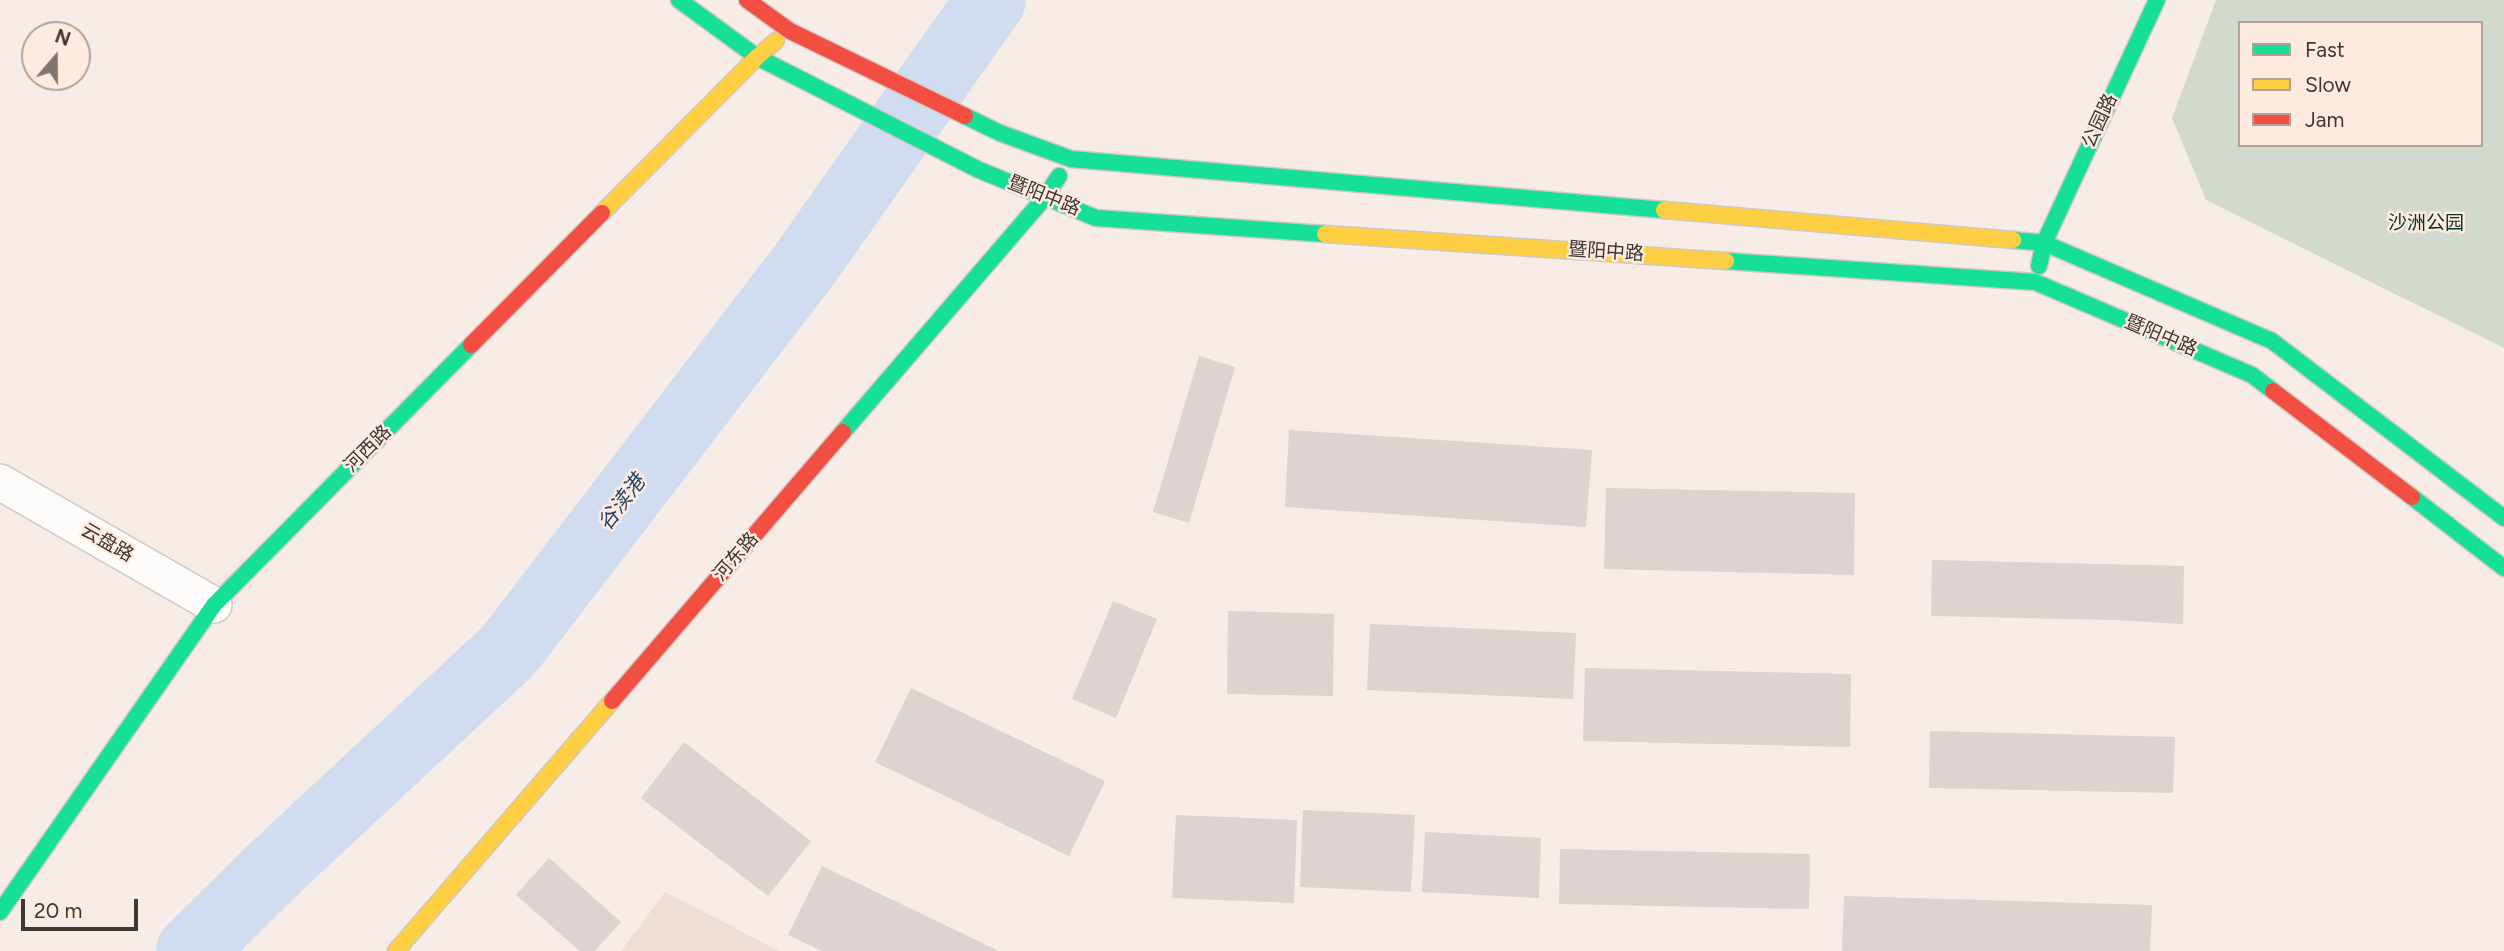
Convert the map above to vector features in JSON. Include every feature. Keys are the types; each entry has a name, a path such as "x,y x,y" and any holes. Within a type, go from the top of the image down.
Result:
{"main road":[{"name":"暨阳中路","path":"679,0 757,57 979,170 1096,218 2035,282 2252,375 2504,568"},
{"name":"暨阳中路","path":"747,0 790,31 864,68 1000,133 1071,159 2044,243 2272,341 2504,518"},
{"name":"公园路","path":"2035,282 2044,243 2157,0"},
{"name":"河西路","path":"0,912 214,605 757,57 790,31"},
{"name":"河东路","path":"396,951 1046,196 1071,159"}],"street":[{"name":"云盘路","path":"0,482 214,605"}],"shaded area":[{"path":"665,892 779,951 621,951"}],"green space":[{"name":"沙洲公园","path":"2216,0 2504,0 2504,348 2206,200 2172,118"}],"building":[{"path":"1199,356 1235,367 1189,523 1153,512"},
{"path":"1289,430 1592,450 1586,527 1285,507"},
{"path":"1606,488 1855,493 1854,575 1604,569"},
{"path":"1932,560 2184,566 2183,624 1931,616"},
{"path":"1113,601 1157,619 1116,718 1072,699"},
{"path":"1228,611 1334,614 1333,696 1227,694"},
{"path":"1370,624 1576,633 1573,699 1367,690"},
{"path":"1585,668 1851,674 1850,747 1583,741"},
{"path":"911,688 1105,781 1069,856 875,762"},
{"path":"1930,731 2175,737 2173,793 1929,788"},
{"path":"684,742 811,841 768,896 641,798"},
{"path":"1303,810 1415,815 1411,892 1300,887"},
{"path":"1176,815 1297,820 1294,903 1172,898"},
{"path":"1425,832 1541,838 1539,898 1422,892"},
{"path":"1560,849 1810,854 1809,909 1559,904"},
{"path":"549,858 621,922 595,951 580,951 516,895"},
{"path":"822,866 999,951 822,951 788,935"},
{"path":"1844,896 2152,905 2150,951 1842,951"}],"waterway":[{"name":"谷渎港","path":"191,951 277,866 509,650 805,264 991,0"}],"traffic: fast":[{"path":"679,0 757,57 979,170 1096,218 1325,234"},
{"path":"2039,266 2044,243 2157,0"},
{"path":"965,116 1000,133 1071,159 1664,210"},
{"path":"843,432 1046,196 1059,176"},
{"path":"2013,240 2044,243 2272,341 2504,518"},
{"path":"1726,261 2035,282 2252,375 2273,391"},
{"path":"0,912 214,605 471,345"},
{"path":"2412,497 2504,568"}],"traffic: slow":[{"path":"602,213 776,41"},
{"path":"1664,210 2013,240"},
{"path":"1325,234 1726,261"},
{"path":"396,951 612,701"}],"traffic: jam":[{"path":"747,0 790,31 965,116"},
{"path":"471,345 602,213"},
{"path":"2273,391 2412,497"},
{"path":"612,701 843,432"}]}
